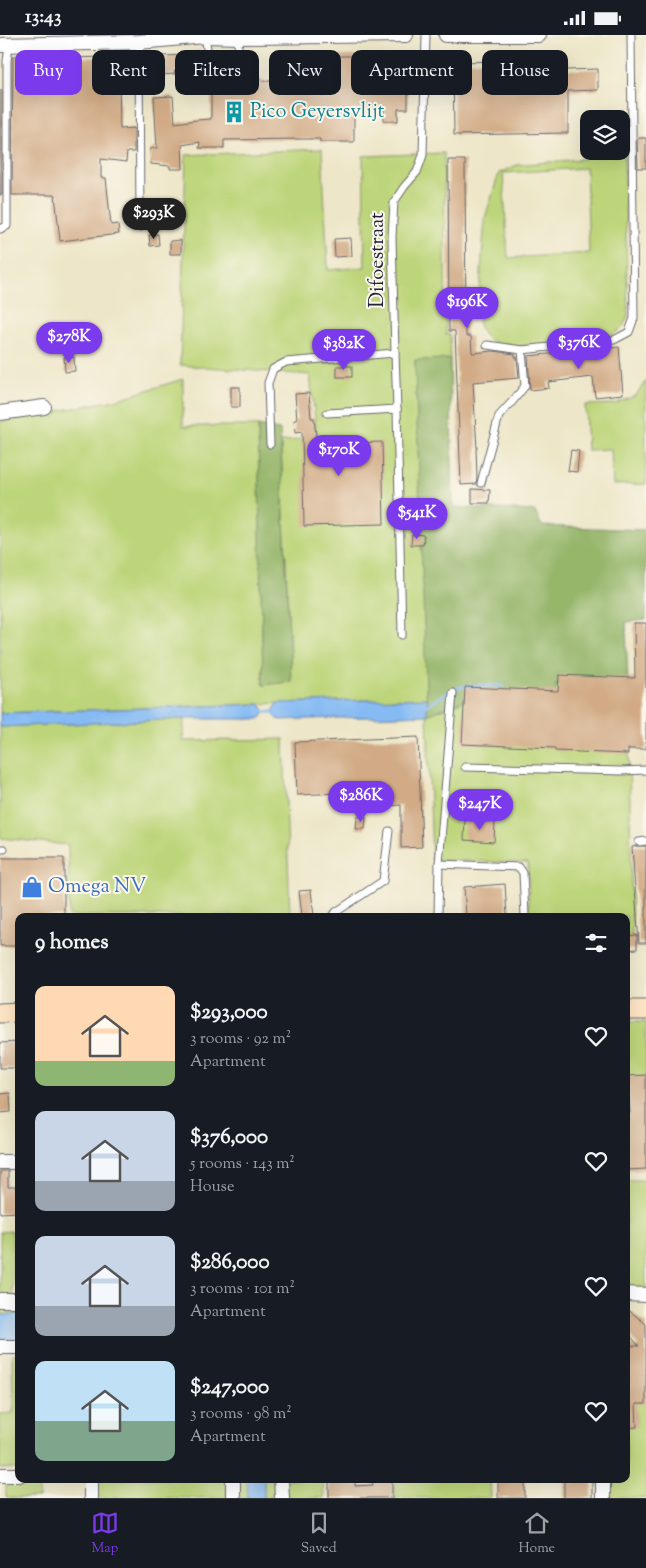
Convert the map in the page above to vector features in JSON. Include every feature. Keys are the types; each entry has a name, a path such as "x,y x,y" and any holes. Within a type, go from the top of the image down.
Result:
{"street":[{"path":"4,45 101,39 139,42 205,35 239,37 406,35"},
{"path":"446,35 539,35"},
{"path":"0,413 44,407"},
{"path":"630,1010 646,1010"},
{"path":"0,1013 15,1013"},
{"path":"0,1162 15,1162"},
{"path":"630,1294 646,1295"},
{"path":"0,1300 15,1300"},
{"path":"0,1347 15,1347"},
{"path":"0,1475 15,1475"},
{"path":"91,1483 91,1498"},
{"path":"233,1483 233,1498"},
{"path":"282,1483 282,1498"},
{"path":"603,1483 603,1498"}],"lane":[{"path":"205,35 211,74 215,77 236,73 239,37"},
{"name":"Difoestraat","path":"402,635 392,237 394,202 416,172 423,155 426,35"},
{"path":"487,345 522,350 614,340 629,332 634,318 631,35"},
{"path":"139,42 140,227"},
{"path":"0,229 6,226 8,222 4,45"},
{"path":"481,483 498,416 512,403 524,386 522,350"},
{"path":"270,444 268,383 273,369 286,362 395,353"},
{"path":"327,413 397,409"},
{"path":"438,913 439,864 453,693"},
{"path":"465,767 646,770"},
{"path":"335,913 383,881 385,877 389,831"},
{"path":"439,864 519,867 523,873 525,913"}],"green space":[{"path":"322,149 328,270 365,267 363,156 444,153 446,334 450,334 450,359 415,361 427,698 0,713 0,422 115,400 183,379 183,426 258,426 263,685 291,681 281,442 317,437 310,375 180,365 186,155"},
{"path":"580,159 624,160 628,315 622,327 617,331 606,338 528,346 498,343 485,336 479,323 478,311 485,218 499,173 517,165","holes":["586,168 589,253 508,258 503,173"]},
{"path":"450,359 453,507 535,511 542,526 646,530 646,620 626,622 628,685 556,684 555,693 463,701 427,715 415,360"},
{"path":"646,381 646,484 613,485 611,449 587,450 585,405 614,404 635,396"},
{"path":"258,426 280,430 291,682 263,685"},
{"path":"556,684 628,685 632,936 630,936 630,913 529,913 528,863 432,860 427,715 463,701 555,693"},
{"path":"184,719 183,741 284,739 290,913 69,913 68,845 0,838 0,727"},
{"path":"630,1022 646,1022 646,1078 630,1080"},
{"path":"630,1180 646,1180 646,1289 630,1288"},
{"path":"12,1231 13,1296 0,1296 0,1232"},
{"path":"0,1305 15,1305 15,1314 0,1315"},
{"path":"12,1354 15,1354 15,1469 0,1469 0,1414 13,1413"},
{"path":"630,1376 646,1376 646,1498 608,1498 608,1483 630,1483"},
{"path":"6,1478 15,1478 15,1483 39,1483 39,1498 6,1498"},
{"path":"94,1483 228,1483 228,1498 94,1498"},
{"path":"236,1483 247,1483 248,1498 236,1498"},
{"path":"264,1483 275,1483 275,1498 264,1498"},
{"path":"285,1483 323,1483 324,1498 286,1498"},
{"path":"394,1483 490,1483 491,1498 394,1498"}],"water":[{"path":"427,698 427,715 279,720 274,715 274,709 278,703"},
{"path":"260,704 264,710 263,716 259,719 184,719 0,727 0,713"},
{"path":"15,1314 15,1340 0,1340 0,1315"},
{"path":"247,1483 264,1483 264,1498 248,1498"}],"building":[{"path":"13,56 15,56 15,95 82,95 82,58 92,57 92,95 119,95 120,129 134,128 134,152 127,152 126,162 101,159 101,178 106,178 111,225 118,224 119,234 60,241 55,195 12,195"},
{"path":"165,56 175,56 175,74 165,75"},
{"path":"341,56 351,56 351,95 408,95 408,109 398,109 398,121 384,121 384,109 354,109 354,142 320,142 320,139 224,140 224,148 199,148 200,142 182,145 183,169 170,169 170,166 151,164 150,149 157,148 154,97 173,96 175,123 211,119 211,95 259,95 259,79 262,79 262,81 269,81 269,95 341,95"},
{"path":"482,61 482,95 568,95 568,133 454,135 453,95 472,95 472,62"},
{"path":"598,69 598,90 568,91 568,70"},
{"path":"0,90 2,90 2,195 0,195"},
{"path":"637,138 646,138 646,168 638,168"},
{"path":"448,160 465,160 466,336 471,336 472,353 494,351 515,354 519,378 473,382 477,477 476,484 461,485 455,331 449,331"},
{"path":"158,234 159,245 150,246 149,235"},
{"path":"351,238 352,256 335,257 334,239"},
{"path":"181,240 181,254 170,254 170,241"},
{"path":"619,347 623,394 595,397 593,377 548,382 549,388 530,390 528,356"},
{"path":"64,357 74,357 75,371 65,372"},
{"path":"337,366 352,366 352,377 337,377"},
{"path":"231,387 240,387 240,407 231,407"},
{"path":"309,393 311,418 314,418 317,444 382,442 384,524 304,526 302,432 295,433 294,420 297,420 295,394"},
{"path":"571,450 579,451 577,472 568,471"},
{"path":"472,489 490,490 489,503 472,503"},
{"path":"412,534 424,535 423,545 411,545"},
{"path":"634,623 646,623 646,749 628,749 628,754 555,751 555,748 462,744 465,687 558,691 559,675 635,678"},
{"path":"418,737 422,847 401,848 401,805 388,806 388,800 383,800 383,791 297,795 295,742"},
{"path":"357,817 366,817 365,829 356,829"},
{"path":"465,820 495,822 494,842 464,840"},
{"path":"646,846 646,943 639,943 632,847"},
{"name":"Omega NV","path":"0,858 64,858 64,913 15,913 15,946 0,946"},
{"path":"505,884 507,913 466,913 464,887"},
{"path":"311,890 314,913 302,913 299,891"},
{"path":"637,935 637,949 630,950 630,936"},
{"path":"15,1042 15,1068 0,1068 0,1043"},
{"path":"646,1075 646,1169 630,1170 630,1076"},
{"path":"10,1093 11,1112 0,1113 0,1094"},
{"path":"0,1171 8,1171 8,1187 15,1187 15,1212 0,1213"},
{"path":"630,1311 646,1324 646,1404 636,1404 637,1427 630,1428 630,1346 639,1346 630,1336"},
{"path":"329,1483 355,1483 355,1486 373,1485 373,1483 392,1483 392,1498 329,1498"},
{"path":"498,1483 525,1483 525,1498 498,1498"},
{"path":"564,1483 592,1483 592,1498 564,1498"}],"waterway":[{"path":"424,707 448,692 461,687 503,686"},
{"path":"260,712 278,712"}],"place":[{"name":"Pico Geyersvlijt","path":"234,112"},
{"name":"Omega NV","path":"32,887"}]}
